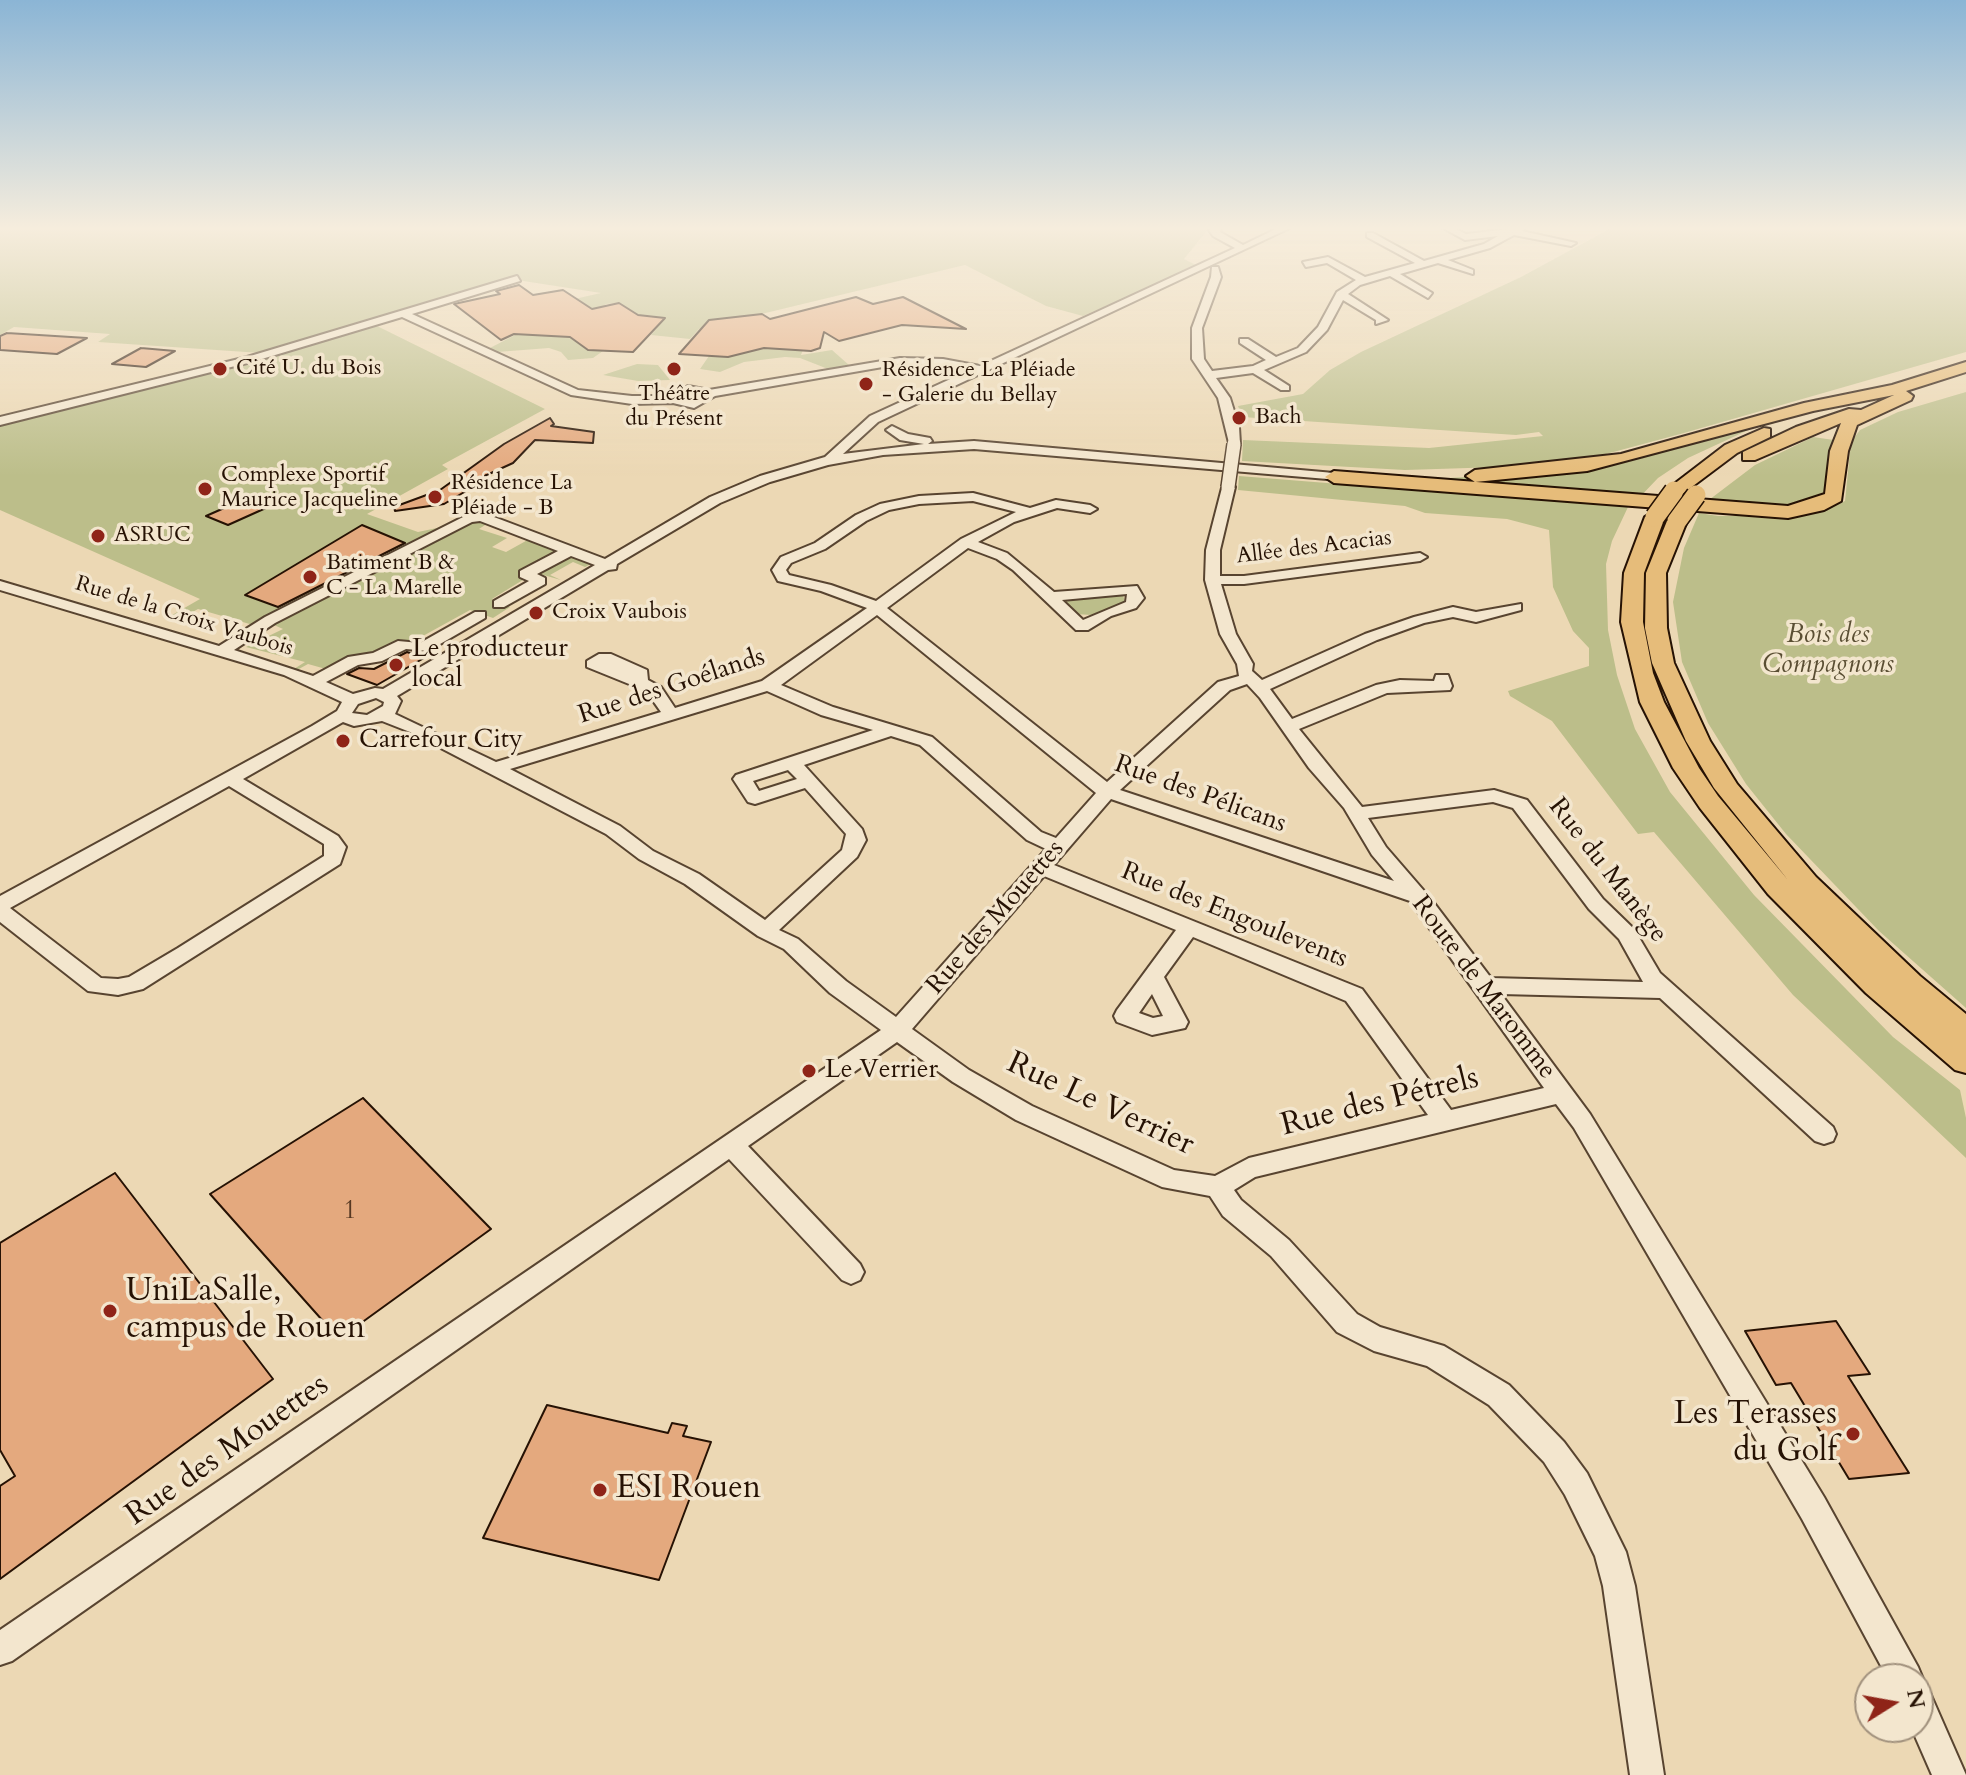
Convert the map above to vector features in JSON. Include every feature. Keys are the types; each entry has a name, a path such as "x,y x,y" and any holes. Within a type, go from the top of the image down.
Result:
{"highway":[{"path":"1966,367 1754,453 1696,495 1666,519 1634,573 1632,622 1642,673 1652,702 1686,768 1709,802 1778,887 1877,985 1966,1061"},
{"path":"1966,376 1766,432 1731,449 1674,491 1656,573 1656,628 1663,663 1698,741 1727,788 1806,884 1888,964 1966,1031"},
{"path":"1334,477 1456,477 1564,468 1623,459 1838,400 1900,393"},
{"path":"1334,477 1723,510 1788,512 1817,506 1834,497 1839,451 1850,422 1900,393"}],"street":[{"path":"0,421 251,359 416,310"},
{"path":"826,461 874,419 1117,310"},
{"name":"Route de Maromme","path":"1199,310 1196,335 1198,359 1230,411 1234,444 1228,487 1213,550 1212,580 1228,634 1245,664 1244,672 1290,726 1602,1151 1813,1508 1897,1663"},
{"path":"1210,375 1255,369 1276,362 1314,340 1332,310"},
{"path":"1367,310 1383,320 1380,322"},
{"path":"404,314 575,393 632,400 673,399 694,404 707,399 708,394 900,361 943,362 980,369"},
{"path":"1244,341 1276,362"},
{"path":"1255,369 1285,388"},
{"path":"904,454 892,430 891,419 905,406"},
{"path":"892,430 914,440 1334,477"},
{"path":"861,431 862,443 876,458"},
{"path":"348,711 362,721 550,599 572,591 606,565 715,500 765,479 826,461 974,445"},
{"path":"904,454 1151,462"},
{"path":"222,651 270,620 469,518 481,517 606,565 730,501 876,458"},
{"name":"Rue des Pélicans","path":"1027,511 973,497 919,500 885,507 820,546 786,560 779,570 783,578 826,588 877,607 1107,792 1417,896"},
{"name":"Rue des Goélands","path":"495,768 768,685 789,673 966,542 1027,511 1056,504 1090,509"},
{"path":"966,542 1002,556 1082,627 1106,613 1131,605 1136,598 1132,589 1051,597"},
{"path":"499,604 540,581 525,574 569,551"},
{"name":"Allée des Acacias","path":"1212,580 1244,580 1420,557"},
{"name":"Rue de la Croix Vaubois","path":"0,585 222,651 314,682 348,711"},
{"name":"Rue des Mouettes","path":"0,1649 899,1029 1107,792 1224,686 1254,684 1419,620 1453,612 1476,617 1516,607"},
{"path":"314,682 354,660 376,658 404,644 422,648 480,615"},
{"path":"1290,726 1382,689 1400,685 1444,686 1442,679"},
{"path":"640,682 655,691 672,715"},
{"path":"768,685 827,711 895,729 926,741 1034,836 1059,847"},
{"path":"230,779 331,840 336,847 333,859 319,871 135,983 118,987 96,985 0,908 230,779 318,730 348,711 367,694 384,705"},
{"name":"Rue Le Verrier","path":"384,705 613,830 646,855 711,891 765,931 791,944 838,987 961,1076 1045,1125 1171,1180 1218,1187"},
{"path":"806,782 755,798 742,779 895,729"},
{"path":"765,931 850,853 856,840 855,833 792,763"},
{"name":"Rue du Manège","path":"1355,814 1494,796 1520,804 1596,904 1627,934 1652,978 1824,1134"},
{"name":"Rue des Engoulevents","path":"1041,867 1358,998 1444,1119"},
{"path":"1153,976 1188,929"},
{"path":"1483,986 1664,990"},
{"name":"Rue des Pétrels","path":"1218,1187 1249,1168 1562,1093"},
{"path":"732,1146 851,1272"},
{"path":"1218,1187 1232,1208 1280,1248 1347,1323 1374,1338 1434,1355 1475,1378 1528,1422 1554,1452 1576,1484 1610,1552 1619,1586 1647,1775"},
{"path":"1934,1740 1950,1775"}],"green space":[{"path":"0,310 405,310 261,353 98,342 110,334 14,327 0,335"},
{"path":"577,310 601,310 588,325"},
{"path":"630,310 779,310 699,329 690,339 651,335 657,328 655,316 638,315"},
{"path":"1060,310 1097,310 1083,316"},
{"path":"1451,310 1966,310 1966,352 1606,454 1532,466 1405,470 1242,461 1243,440 1429,448 1543,436 1539,432 1516,435 1242,417 1238,406 1303,394 1330,370"},
{"name":"Complexe Sportif Maurice Jacqueline","path":"373,324 545,409 442,465 448,469 367,514 418,532 437,528 486,507 490,509 260,627 198,609 177,621 167,618 200,599 0,510 0,425 255,360"},
{"path":"536,324 570,337 588,350 603,351 593,358 568,360 561,352 549,348 497,352 490,348"},
{"path":"764,348 803,350 801,355 832,350 849,365 828,369 800,358 785,357 744,362 720,372 700,369 709,356 728,357"},
{"path":"637,364 658,365 670,380 638,381 603,375"},
{"name":"Bois des Compagnons","path":"1966,392 1966,1008 1879,931 1786,834 1746,784 1708,723 1682,662 1673,602 1684,548 1699,513 1718,516 1795,516 1823,511 1845,501 1851,442 1860,430 1898,412"},
{"path":"1759,425 1688,458 1658,478 1638,499 1433,479 1548,472"},
{"path":"1813,437 1834,440 1824,496 1798,506 1701,506 1755,465"},
{"path":"1239,476 1628,507 1612,541 1606,564 1608,630 1617,675 1635,729 1670,792 1754,895 1893,1037 1960,1090 1966,1118 1966,1158 1793,995 1654,832 1638,834 1552,721 1510,696 1508,691 1589,666 1589,648 1573,631 1553,587 1549,530 1507,519 1425,513 1405,506 1238,490"},
{"path":"483,520 488,523 479,529 507,538 492,547 506,552 533,537 597,561 585,567 573,562 550,575 561,580 540,574 526,578 492,599 510,607 493,618 470,610 412,642 333,671 308,664 297,670 294,669 305,662 246,647 283,629 274,625 274,621 469,523"},
{"path":"1123,595 1125,602 1092,615 1075,614 1066,602 1070,598"}],"building":[{"path":"462,310 630,310 638,315 665,318 633,352 588,350 570,337 514,334 501,340"},
{"path":"806,310 928,310 966,329 902,325 839,341 824,332 820,348 811,351 764,348 728,357 679,354 709,320 762,314 770,319"},
{"path":"7,333 87,338 57,354 0,350 0,336"},
{"path":"141,348 175,351 146,367 112,364"},
{"path":"550,418 554,424 551,426 594,432 593,443 535,440 513,463 478,479 483,481 444,504 395,511 394,507 440,490 504,444"},
{"path":"256,494 277,503 228,525 206,516"},
{"path":"362,525 405,543 278,607 245,595"},
{"name":"Le producteur local","path":"407,652 424,658 377,685 347,674 359,668 374,669"},
{"path":"363,1098 491,1229 339,1339 210,1194"},
{"name":"UniLaSalle, campus de Rouen","path":"115,1173 273,1379 0,1579 0,1486 15,1476 0,1450 0,1243"},
{"name":"Les Terasses du Golf","path":"1836,1321 1870,1374 1848,1376 1909,1473 1849,1479 1791,1383 1776,1385 1745,1331"},
{"name":"ESI Rouen","path":"547,1405 668,1433 672,1423 687,1426 683,1436 711,1442 659,1580 483,1538"}],"place":[{"name":"Cité U. du Bois","path":"220,369"},
{"name":"Théâtre du Présent","path":"674,369"},
{"name":"Résidence La Pléiade - Galerie du Bellay","path":"866,384"},
{"name":"Bach","path":"1239,418"},
{"name":"Complexe Sportif Maurice Jacqueline","path":"205,489"},
{"name":"Résidence La Pléiade - B","path":"435,497"},
{"name":"ASRUC","path":"98,536"},
{"name":"Batiment B & C - La Marelle","path":"310,577"},
{"name":"Croix Vaubois","path":"536,613"},
{"name":"Le producteur local","path":"396,665"},
{"name":"Carrefour City","path":"343,741"},
{"name":"Le Verrier","path":"809,1071"},
{"name":"UniLaSalle, campus de Rouen","path":"110,1311"},
{"name":"Les Terasses du Golf","path":"1853,1434"},
{"name":"ESI Rouen","path":"600,1490"}]}
